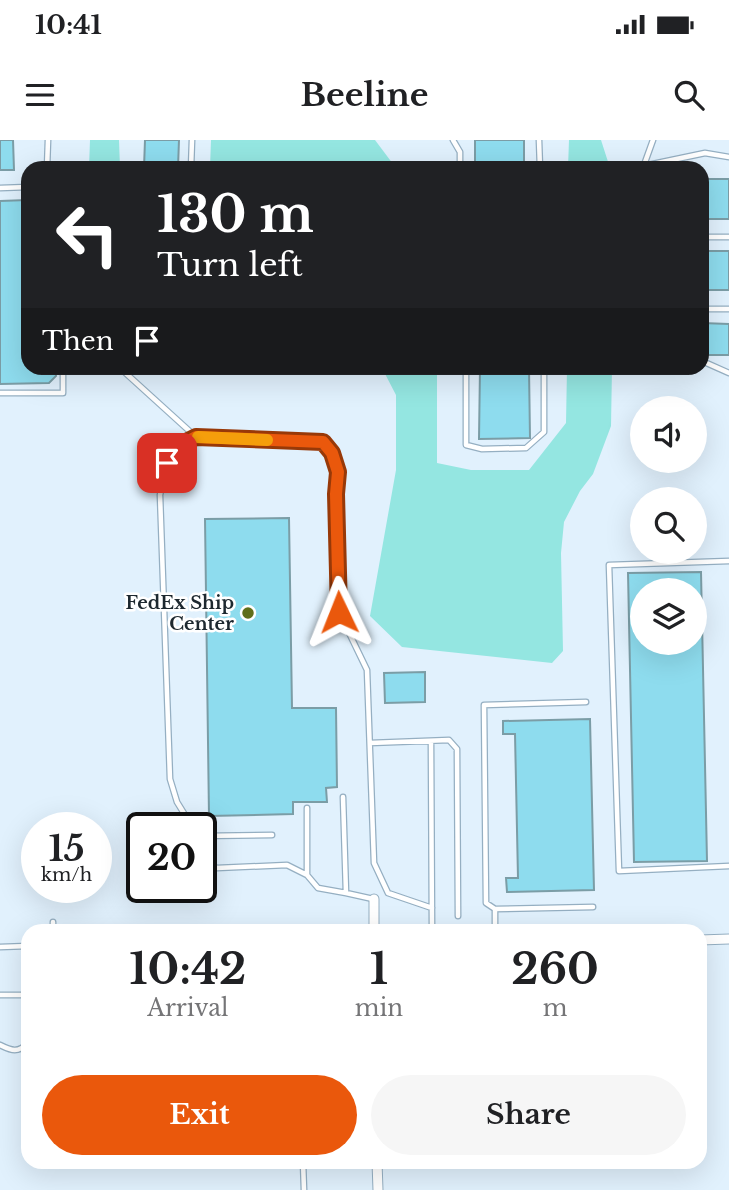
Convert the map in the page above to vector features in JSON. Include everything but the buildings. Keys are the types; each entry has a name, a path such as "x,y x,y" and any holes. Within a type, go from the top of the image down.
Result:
{"street":[{"path":"374,899 374,924"},
{"path":"707,940 729,939"},
{"path":"377,1169 378,1190"}],"lane":[{"path":"47,161 48,140"},
{"path":"191,161 192,140"},
{"path":"453,140 460,152 460,161"},
{"path":"539,140 540,161"},
{"path":"645,161 653,140"},
{"path":"664,161 705,153 729,157"},
{"path":"0,188 21,187"},
{"path":"709,237 729,237"},
{"path":"709,309 729,309"},
{"path":"709,364 729,373"},
{"path":"0,393 63,393 63,375"},
{"path":"128,375 196,437"},
{"path":"466,375 466,445 482,449 526,448 544,432 544,375"},
{"path":"183,812 170,779 160,495 167,463 180,445 196,437 323,442 332,453 338,472 336,494 339,612 367,670 374,863 388,892 432,908"},
{"path":"729,561 609,565 619,871 729,866"},
{"path":"586,702 484,705 486,903 495,909 593,907"},
{"path":"370,743 450,740 457,749 458,916"},
{"path":"431,741 432,924"},
{"path":"343,797 346,893"},
{"path":"307,808 307,875"},
{"path":"217,836 272,835"},
{"path":"217,868 287,865 307,875 318,888 374,899"},
{"path":"495,909 495,924"},
{"path":"0,947 21,946"},
{"path":"0,995 21,995"},
{"path":"0,1045 11,1051 21,1050"},
{"path":"303,1169 304,1190"}],"shaded area":[{"path":"90,140 119,140 120,161 89,161"},
{"path":"211,140 375,140 391,161 210,161"},
{"path":"569,140 601,140 608,161 568,161"},
{"path":"386,375 437,375 437,463 471,470 529,470 566,423 567,375 612,375 611,426 593,474 580,491 564,522 561,553 563,651 552,663 402,647 370,616 396,470 396,395"}],"slow traffic":[{"path":"198,437 267,440"}],"place":[{"name":"FedEx Ship Center","path":"248,613"}],"route":[{"path":"167,463 180,445 196,437 323,442 332,453 338,472 336,494 339,612"}]}
